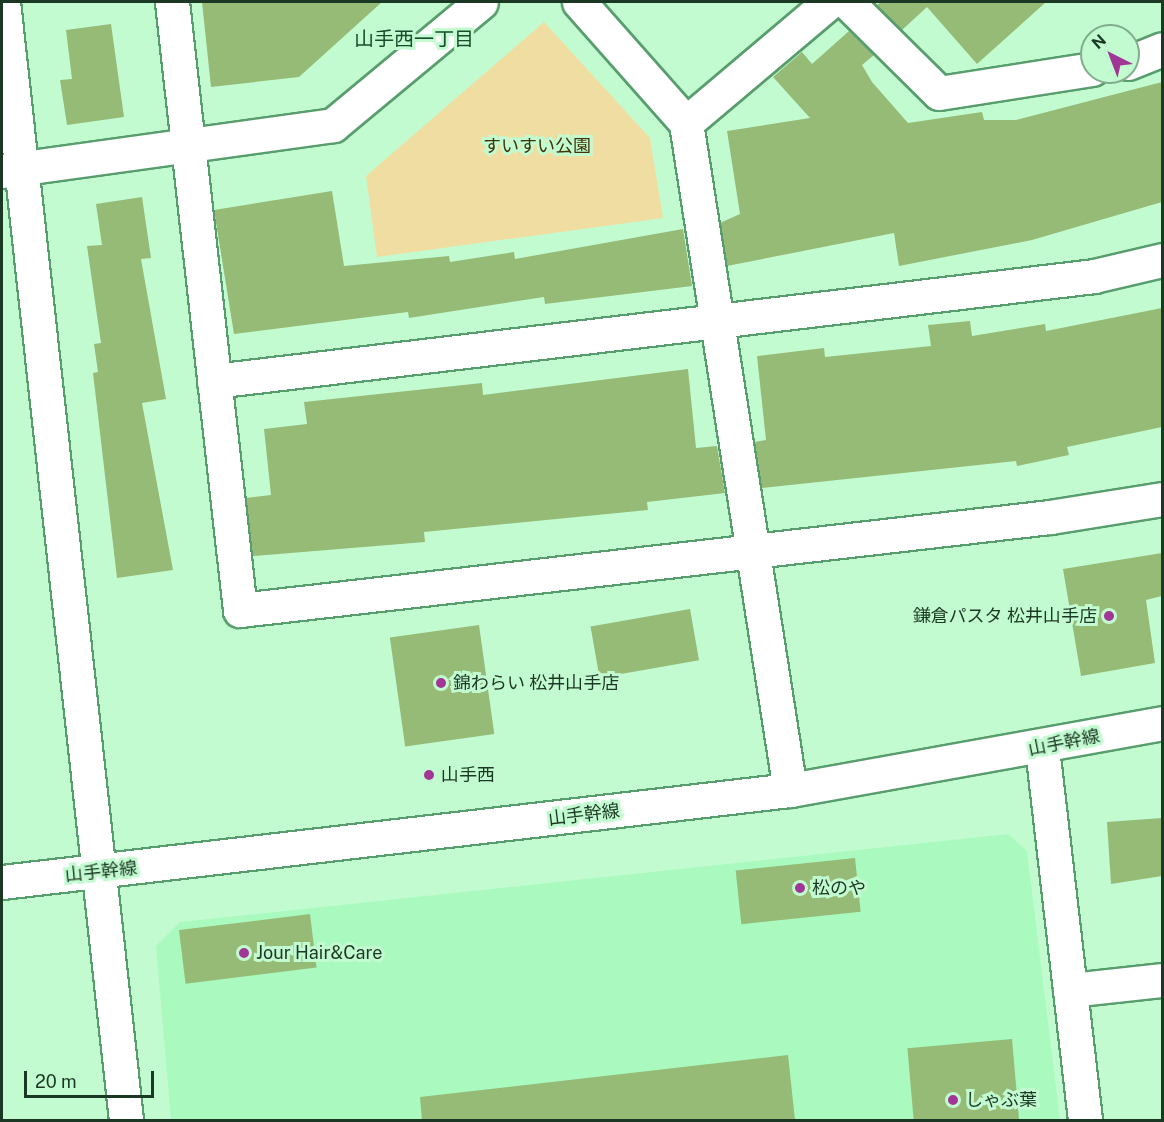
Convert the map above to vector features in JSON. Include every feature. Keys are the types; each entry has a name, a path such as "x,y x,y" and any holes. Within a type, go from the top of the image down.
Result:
{"street":[{"path":"3,2 11,169 99,873 126,1120"},
{"path":"172,2 240,610 753,551 1162,500"},
{"path":"11,169 333,125 481,2"},
{"path":"579,2 686,123 790,790"},
{"path":"686,123 829,2"},
{"path":"847,2 939,93 1080,71"},
{"path":"1140,58 1162,49"},
{"path":"214,381 1094,276 1162,260"},
{"name":"山手幹線","path":"2,882 99,873 790,790 1042,748 1162,723"},
{"path":"1042,748 1085,1120"},
{"path":"1070,990 1162,980"}],"shaded area":[{"path":"1008,834 1027,851 1060,1120 171,1120 156,946 180,922"}],"green space":[{"name":"すいすい公園","path":"544,22 650,138 663,218 377,257 366,176"}],"building":[{"path":"202,2 382,2 299,77 211,87"},
{"path":"881,2 1046,2 977,64 927,7 902,30 877,5"},
{"path":"111,24 124,117 67,125 60,80 72,79 66,30"},
{"path":"849,31 874,55 862,65 872,82 908,123 982,112 984,120 1016,120 1162,82 1162,202 1032,240 899,266 894,233 727,266 720,223 740,214 727,131 810,118 773,77 802,52 812,64"},
{"path":"332,191 344,266 449,256 450,262 514,252 515,259 683,229 692,286 545,304 544,297 409,318 408,312 234,334 214,210"},
{"path":"142,197 151,258 141,259 166,399 142,403 173,570 117,578 93,373 98,372 94,344 101,343 87,246 102,245 96,204"},
{"path":"1162,308 1162,427 1067,447 1069,455 1017,466 1016,461 762,488 755,442 766,440 757,356 824,348 825,357 931,346 928,325 970,321 972,336 1045,324 1046,331"},
{"path":"688,369 696,448 717,446 725,493 647,502 648,510 424,532 425,542 253,556 246,498 271,495 264,429 307,424 304,402 482,383 483,395"},
{"name":"鎌倉パスタ 松井山手店","path":"1162,553 1162,596 1146,600 1155,663 1081,676 1063,569"},
{"path":"690,609 699,660 600,678 591,627"},
{"name":"錦わらい 松井山手店","path":"479,625 494,734 405,746 390,638"},
{"path":"1162,818 1162,876 1111,884 1107,822"},
{"path":"855,858 861,912 741,924 736,871"},
{"path":"310,914 317,968 186,984 179,930"},
{"path":"1012,1039 1019,1120 914,1120 907,1048"},
{"path":"788,1055 795,1120 422,1120 420,1097"}],"place":[{"name":"鎌倉パスタ 松井山手店","path":"1109,616"},
{"name":"錦わらい 松井山手店","path":"441,683"},
{"name":"山手西","path":"429,775"},
{"name":"松のや","path":"800,888"},
{"name":"Jour Hair&Care","path":"244,953"},
{"name":"しゃぶ葉","path":"953,1100"}],"district":[{"name":"山手西一丁目","path":"414,39"}]}
